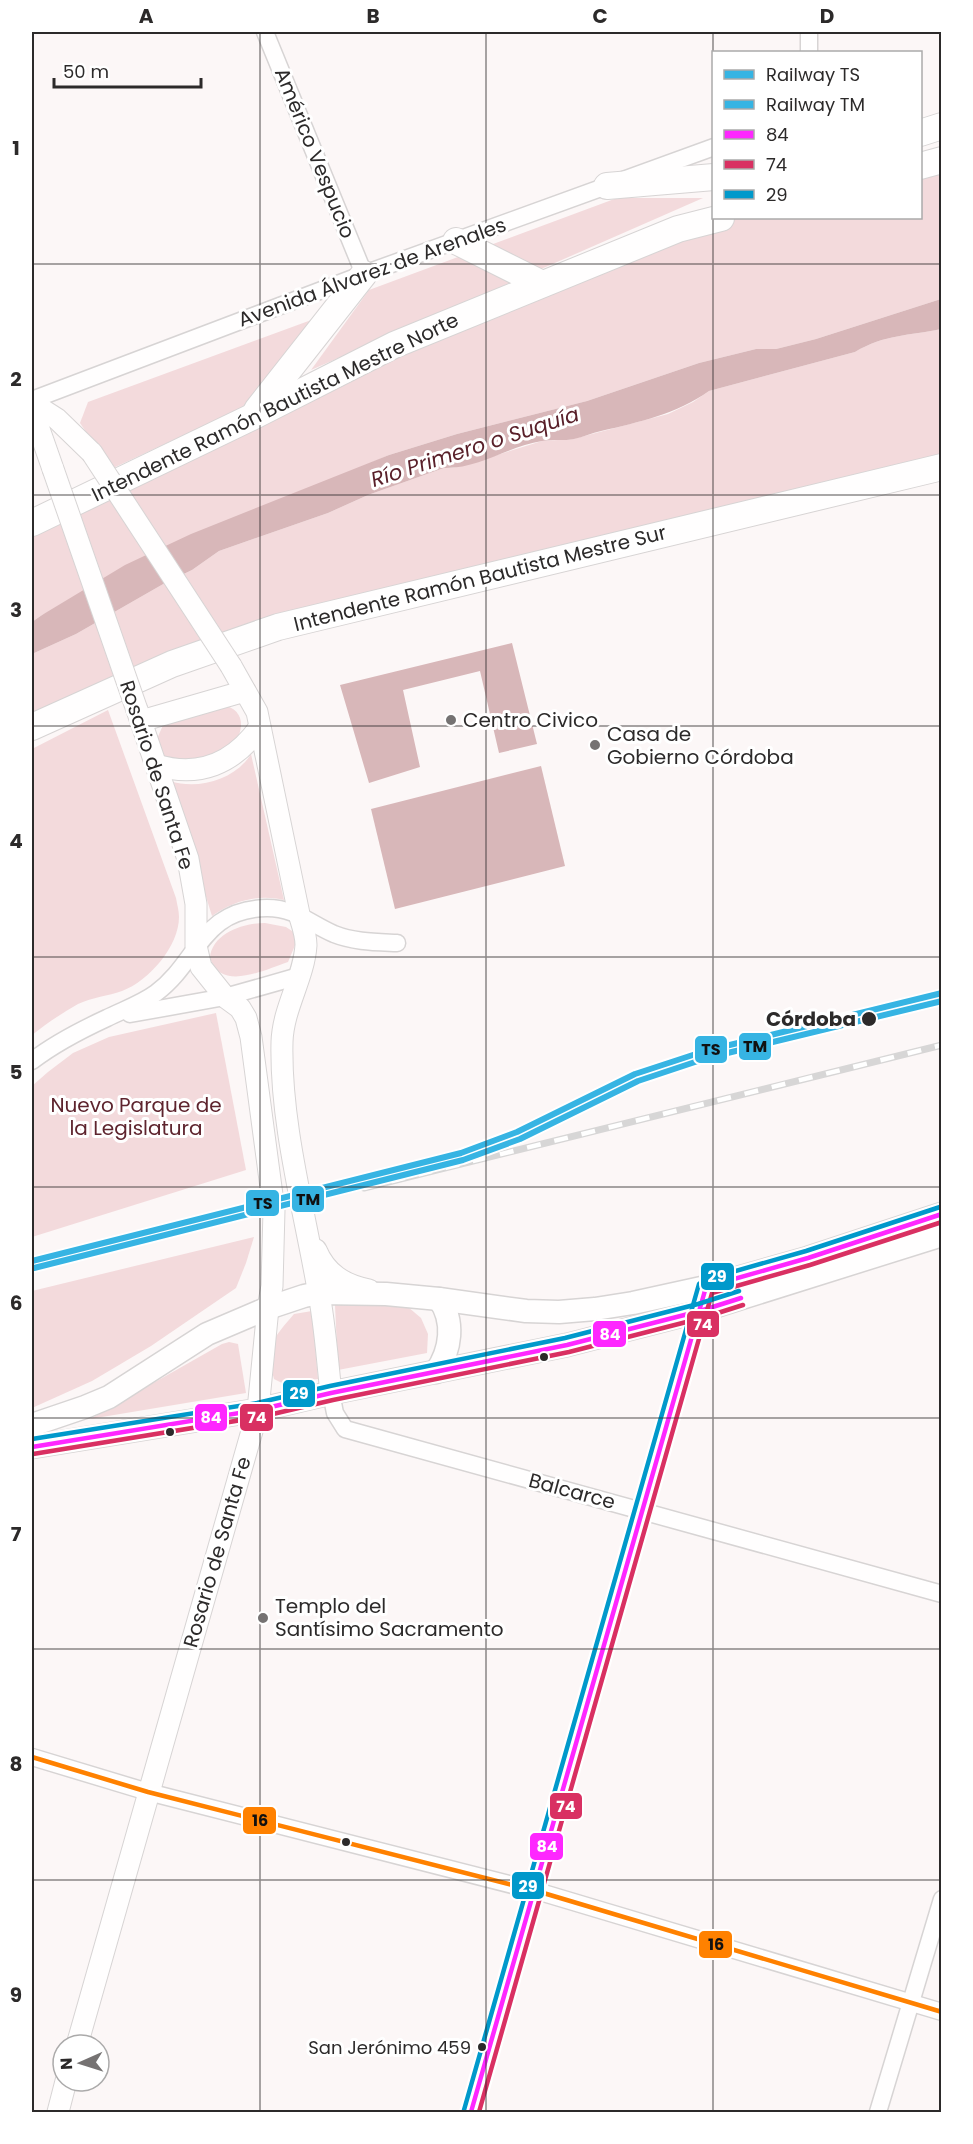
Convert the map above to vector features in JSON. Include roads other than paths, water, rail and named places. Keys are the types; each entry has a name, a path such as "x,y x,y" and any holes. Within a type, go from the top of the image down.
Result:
{"main road":[{"path":"922,133 942,126"},
{"path":"922,166 942,160"},
{"path":"607,186 712,177"},
{"path":"678,229 712,212"},
{"name":"Intendente Ramón Bautista Mestre Norte","path":"32,523 252,417 394,345 678,229 717,219"},
{"path":"456,241 542,284"},
{"path":"252,417 364,274"},
{"name":"Intendente Ramón Bautista Mestre Sur","path":"32,728 172,664 278,627 942,467"},
{"path":"32,1425 108,1397 207,1334 268,1308 319,1293 386,1294 526,1311 559,1312 633,1303 706,1287 808,1258 942,1214"},
{"path":"32,1447 258,1410 567,1345 700,1311 942,1235"},
{"path":"436,1372 448,1348 449,1334 445,1307 439,1299"}],"street":[{"name":"Américo Vespucio","path":"265,32 364,274"},
{"path":"808,51 809,32"},
{"name":"Avenida Álvarez de Arenales","path":"32,401 364,274 712,148"},
{"path":"32,401 57,419 92,453 231,666 257,712 306,944 299,976 286,1014 282,1040 283,1089 319,1293 331,1393"},
{"name":"Rosario de Santa Fe","path":"32,409 188,859 196,904 196,946 201,967 225,997 240,1008 246,1018 253,1048 274,1210 274,1252 258,1410 79,2033"},
{"path":"139,715 245,691"},
{"path":"156,765 186,770 218,764 237,753 259,729"},
{"path":"32,1061 105,1018 146,1000 165,986 214,926 244,910 270,908 299,914 333,933 350,939 397,943"},
{"path":"105,1018 225,997 299,976"},
{"path":"307,1230 320,1261 331,1274 357,1287 386,1294"},
{"path":"471,2112 706,1287"},
{"name":"Balcarce","path":"331,1393 338,1422 345,1430 942,1594"},
{"path":"32,1757 148,1792 534,1890 942,2012"},
{"path":"879,2112 942,1899"},
{"path":"58,2112 63,2093"}],"water":[{"name":"Río Primero o Suquía","path":"941,299 941,329 887,339 855,352 709,391 684,406 644,420 574,439 546,440 518,447 469,465 444,468 368,495 328,513 219,551 192,570 76,634 32,654 32,622 125,565 191,534 389,455 457,434 587,401 699,363 756,349 776,349 816,339"},
{"path":"512,643 537,744 499,753 480,671 403,690 420,767 369,783 340,685"},
{"path":"541,766 565,866 395,909 371,809"}],"railway":[{"path":"364,1188 942,1045"}],"rail line":[{"name":"TS","path":"32,1261 461,1153 517,1132 635,1074 705,1051 942,993"},
{"name":"TM","path":"34,1268 463,1160 520,1139 638,1081 707,1058 942,1001"}],"place":[{"name":"Centro Civico","path":"451,720"},
{"name":"Casa de Gobierno Córdoba","path":"595,745"},
{"name":"Córdoba","path":"869,1019"},
{"name":"Templo del Santísimo Sacramento","path":"263,1618"},
{"name":"San Jerónimo 459","path":"482,2047"}],"park label":[{"name":"Nuevo Parque de la Legislatura","path":"136,1116"}]}
